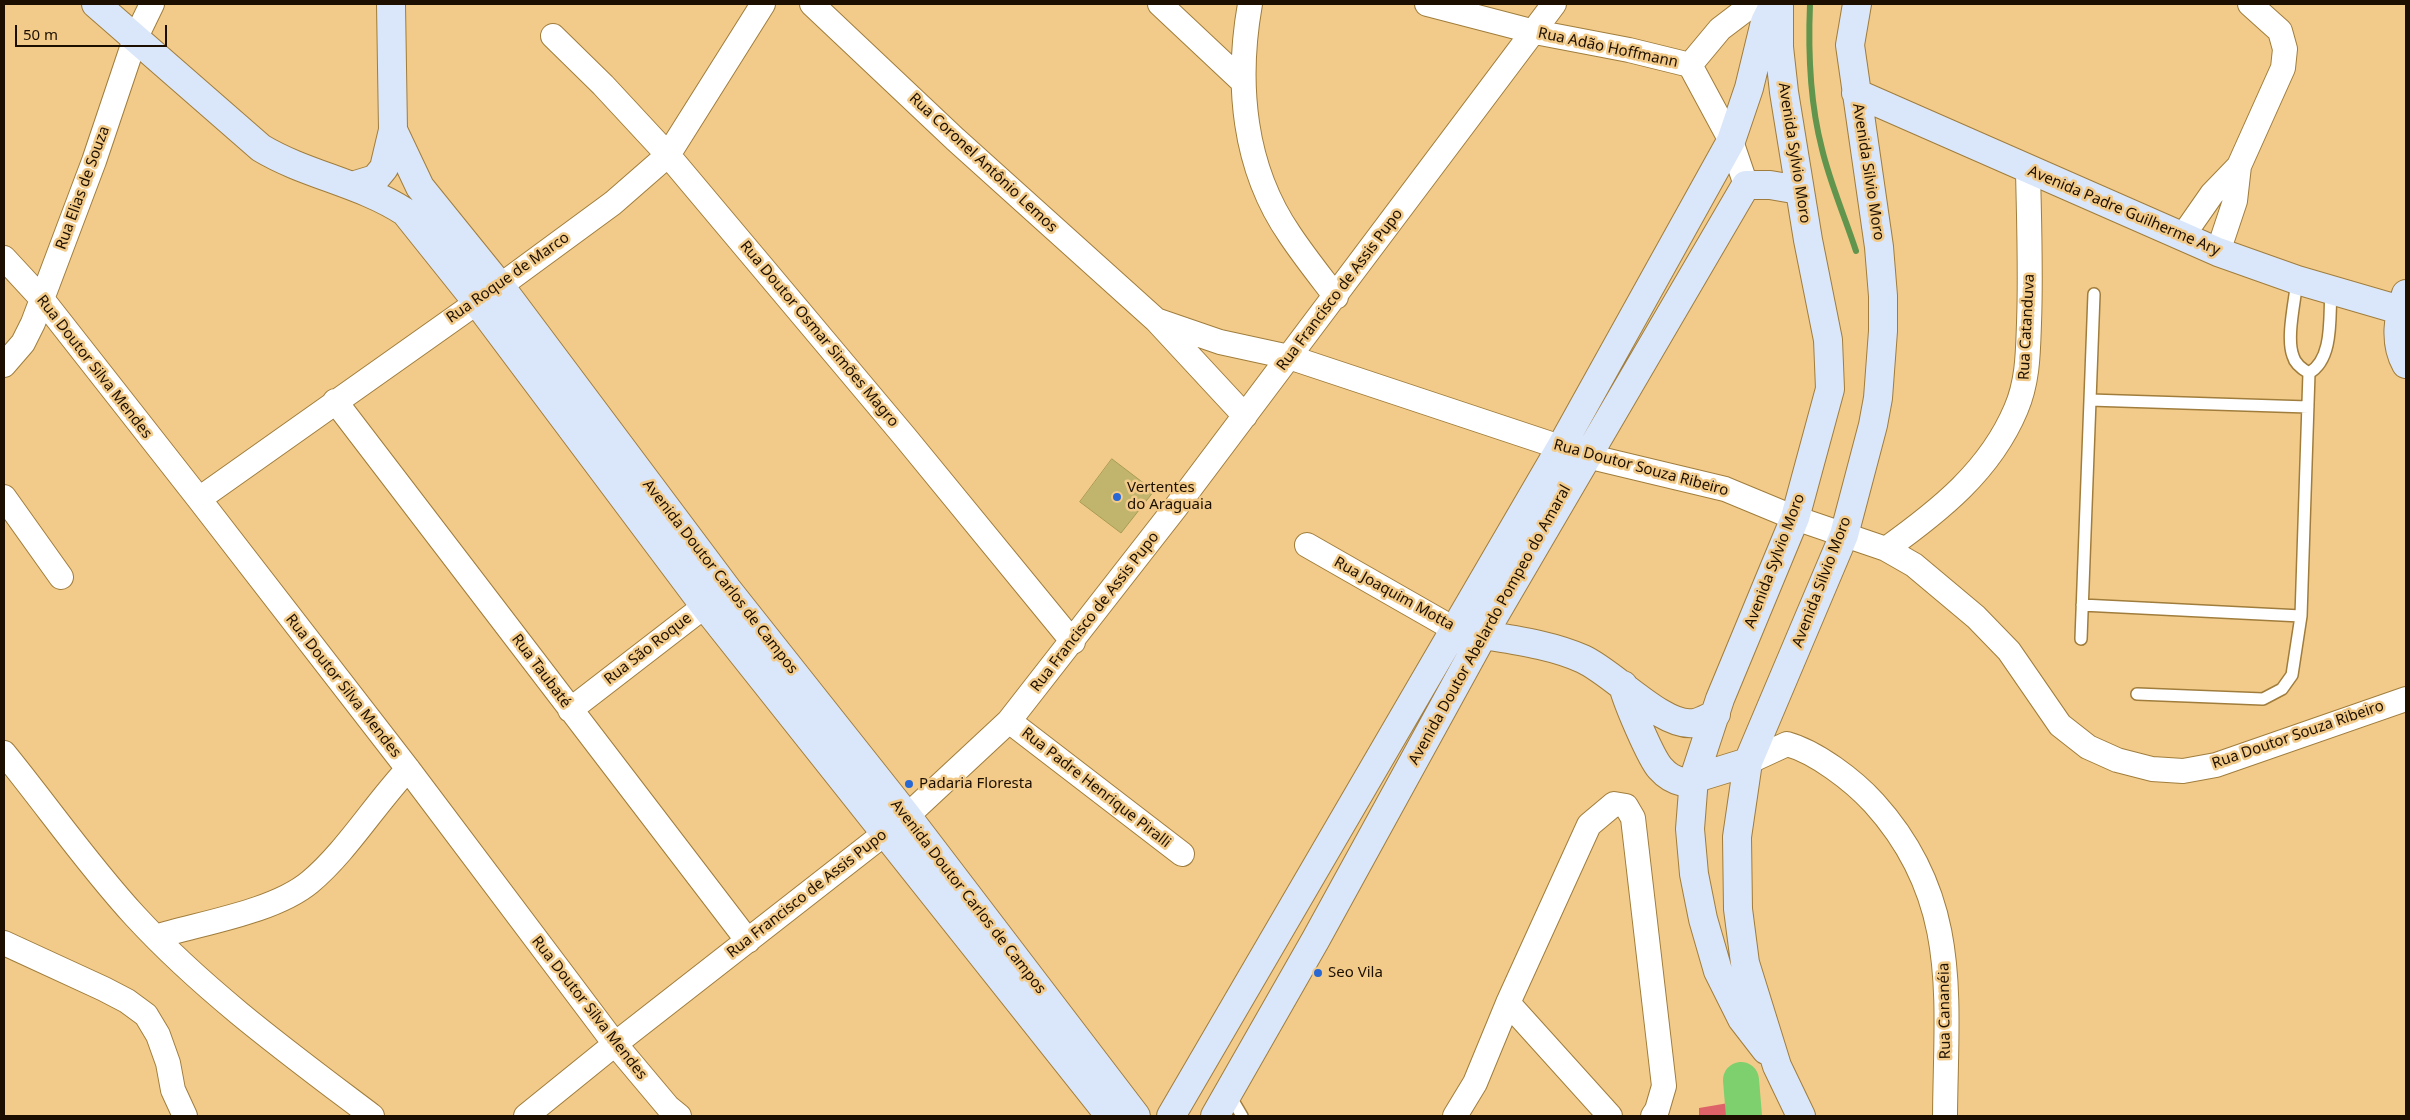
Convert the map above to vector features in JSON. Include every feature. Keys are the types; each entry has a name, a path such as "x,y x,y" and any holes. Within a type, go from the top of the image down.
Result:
{"main road":[{"path":"96,4 261,148 284,162 352,186 375,179 384,168 393,130"},
{"name":"Avenida Doutor Carlos de Campos","path":"391,4 393,130 420,187 500,286 727,589 906,816 1136,1116"},
{"name":"Avenida Doutor Abelardo Pompeo do Amaral","path":"1171,1116 1287,920 1561,447 1731,141 1749,88 1765,22 1774,4"},
{"name":"Avenida Sylvio Moro","path":"1777,1066 1742,1019 1718,971 1710,947 1693,865 1690,829 1694,778 1716,714 1795,518 1830,389 1828,340 1799,190 1784,92 1779,47 1779,4"},
{"name":"Avenida Silvio Moro","path":"1801,1116 1777,1066 1745,963 1738,909 1737,837 1748,762 1844,535 1873,425 1878,398 1883,331 1879,248 1850,45 1856,4"},
{"name":"Avenida Padre Guilherme Ary","path":"1856,93 2218,252 2331,291 2403,302"},
{"path":"1746,185 1770,185 1799,190"},
{"name":"Avenida Doutor Abelardo Pompeo do Amaral","path":"1215,1116 1316,939 1483,635 1746,185"},
{"name":"Avenida Doutor Carlos de Campos","path":"352,186 405,212 477,302 704,605 1110,1116"},
{"path":"2403,302 2398,336 2406,364"},
{"name":"Rua Joaquim Motta","path":"1454,629 1546,648 1582,658 1623,684 1656,711 1677,722 1694,723 1716,714"},
{"path":"1623,684 1626,699 1659,767 1673,780 1683,782 1748,762"},
{"path":"1287,920 1316,939"}],"street":[{"name":"Rua Elias de Souza","path":"4,365 23,343 42,299 94,161 135,39 152,4"},
{"name":"Rua Roque de Marco","path":"199,499 500,286 613,203 668,155 763,4"},
{"name":"Rua Coronel Antônio Lemos","path":"812,4 955,139 1156,320 1245,416"},
{"path":"1160,4 1242,81"},
{"path":"1250,4 1244,34 1242,81 1244,114 1253,153 1267,195 1289,234 1336,297"},
{"name":"Rua Adão Hoffmann","path":"1427,4 1535,32 1629,50 1690,65 1731,141 1746,185"},
{"name":"Rua Francisco de Assis Pupo","path":"526,1116 906,816 1009,721 1073,642 1289,356 1336,297 1554,4"},
{"path":"1690,65 1720,29 1753,4"},
{"path":"2218,252 2235,201 2239,166 2283,68 2286,49 2280,32 2250,4"},
{"name":"Rua Doutor Osmar Simões Magro","path":"553,36 603,85 668,155 899,430 1073,642"},
{"path":"2182,237 2212,194 2239,166"},
{"name":"Rua Catanduva","path":"1886,549 1935,514 1963,487 1998,443 2016,409 2024,387 2028,361 2030,292 2028,170"},
{"name":"Rua Doutor Silva Mendes","path":"4,258 42,299 199,499 408,770 615,1044 668,1107 679,1116"},
{"name":"Rua Coronel Antônio Lemos","path":"1156,320 1220,342 1289,356"},
{"name":"Rua Doutor Souza Ribeiro","path":"1289,356 1587,456 1725,489 1795,518 1886,549 1914,565 1976,617 2010,651 2060,725 2088,747 2117,760 2152,769 2183,771 2216,766 2406,698"},
{"name":"Rua Taubaté","path":"335,401 748,941"},
{"path":"4,496 61,577"},
{"name":"Rua Joaquim Motta","path":"1307,546 1454,629"},
{"name":"Rua São Roque","path":"570,710 727,589"},
{"name":"Rua Padre Henrique Piralli","path":"1009,721 1182,854"},
{"name":"Rua Cananéia","path":"1748,762 1787,744 1802,748 1842,773 1864,792 1885,816 1910,850 1929,892 1940,928 1945,966 1945,1116"},
{"path":"4,753 134,915 155,937 189,970 248,1020 372,1116"},
{"path":"155,937 280,900 309,883 338,854 382,796 408,770"},
{"path":"1455,1116 1475,1083 1508,1003 1589,825 1614,804 1626,806 1633,818 1664,1086 1657,1110 1653,1116"},
{"path":"4,943 104,989 127,1001 146,1015 158,1035 168,1063 173,1090 185,1116"},
{"path":"1508,1003 1610,1116"}],"lane":[{"path":"2297,280 2290,346 2293,358 2299,366 2309,373"},
{"path":"2309,373 2317,368 2323,360 2331,291"},
{"path":"2081,639 2094,294"},
{"path":"2138,694 2263,699 2282,689 2292,675 2301,616 2309,373"},
{"path":"2090,400 2308,406"},
{"path":"2082,605 2301,616"},
{"path":"1229,1093 1242,1116"}],"shaded area":[{"path":"1752,1099 1756,1116 1699,1116 1699,1108"}],"building":[{"name":"Vertentes do Araguaia","path":"1112,459 1154,491 1121,533 1080,502"}],"waterway":[{"path":"1810,4 1811,77 1818,131 1825,162 1856,251"},
{"path":"1741,1080 1744,1116"}],"place":[{"name":"Vertentes do Araguaia","path":"1117,497"},
{"name":"Padaria Floresta","path":"909,784"},
{"name":"Seo Vila","path":"1318,973"}]}
